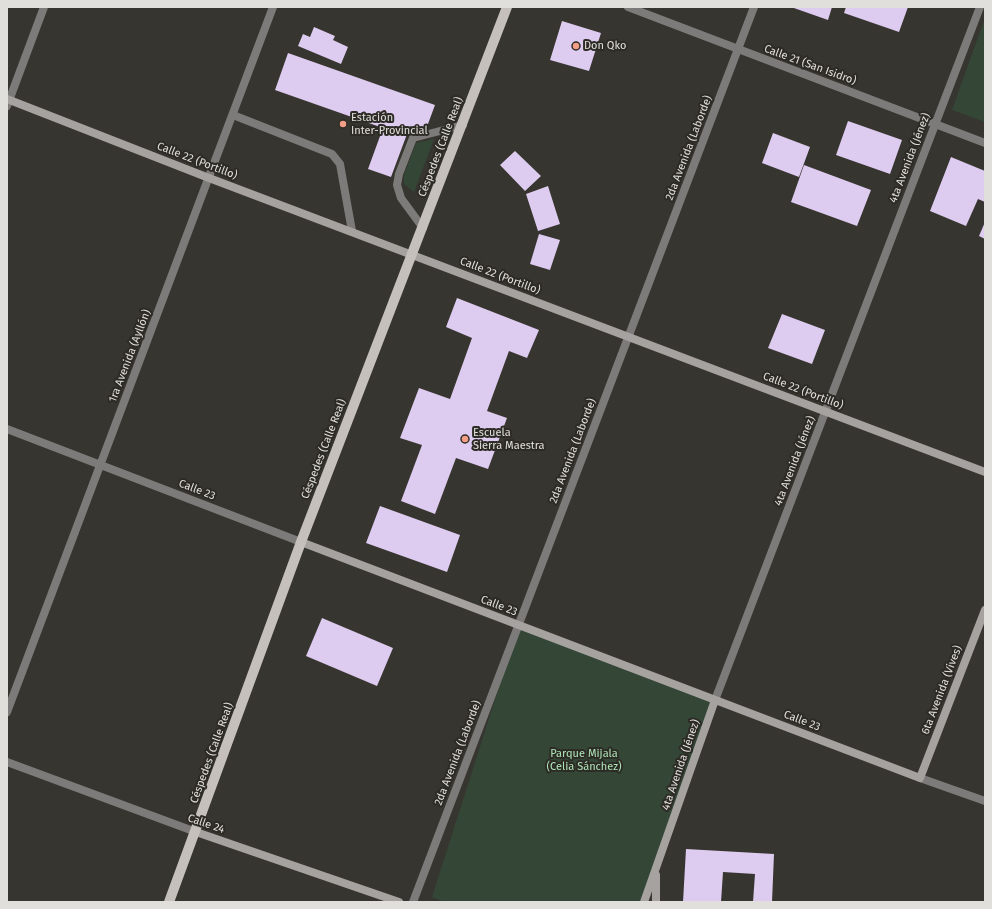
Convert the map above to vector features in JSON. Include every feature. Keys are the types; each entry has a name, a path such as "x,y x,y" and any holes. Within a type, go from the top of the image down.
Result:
{"main road":[{"name":"Céspedes (Calle Real)","path":"170,902 301,542 508,7"},
{"name":"Calle 22 (Portillo)","path":"8,102 985,472"},
{"name":"Calle 23","path":"301,542 920,778"},
{"name":"6ta Avenida (Vives)","path":"920,778 985,610"},
{"name":"4ta Avenida (Jénez)","path":"644,902 715,700"},
{"name":"Calle 24","path":"196,832 399,902"},
{"path":"656,868 656,902"}],"street":[{"path":"8,102 44,7"},
{"name":"1ra Avenida (Ayllón)","path":"7,712 273,7"},
{"name":"Calle 21 (San Isidro)","path":"628,7 738,50 936,123 985,143"},
{"name":"2da Avenida (Laborde)","path":"413,902 754,7"},
{"name":"4ta Avenida (Jénez)","path":"715,700 980,7"},
{"path":"233,115 332,154 340,164 352,231"},
{"path":"423,228 401,198 397,185 399,174 412,138 462,124"},
{"name":"Calle 23","path":"7,428 301,542"},
{"name":"Calle 24","path":"7,762 196,832"},
{"name":"Calle 23","path":"920,778 985,802"}],"green space":[{"path":"985,18 985,122 952,110"},
{"path":"434,139 414,192 404,184 404,175 416,143"},
{"name":"Parque Mijala (Celia Sánchez)","path":"519,625 715,700 643,902 444,902 432,897"}],"building":[{"path":"791,7 832,7 828,20"},
{"path":"846,7 908,7 899,32 844,13"},
{"name":"Don Qko","path":"562,21 601,33 589,71 550,60"},
{"path":"314,27 335,36 333,40 348,47 341,64 298,46 303,34 310,37"},
{"path":"288,53 435,105 425,132 410,126 391,177 368,169 383,128 275,90"},
{"path":"848,121 902,140 890,174 836,155"},
{"path":"773,133 810,147 799,177 762,163"},
{"path":"515,151 541,176 525,191 500,165"},
{"path":"951,157 985,171 985,202 978,199 966,226 930,211"},
{"path":"804,165 871,190 857,226 791,202"},
{"path":"548,186 560,224 538,231 526,194"},
{"path":"985,222 985,239 979,236"},
{"path":"539,234 560,240 550,270 530,264"},
{"path":"457,298 539,330 527,358 509,351 487,411 507,418 488,469 456,458 435,514 401,501 422,445 400,438 419,388 450,399 472,338 446,327"},
{"path":"782,314 825,330 812,364 768,348"},
{"path":"380,506 460,535 447,572 366,543"},
{"path":"322,618 393,648 377,686 306,656"},
{"path":"686,849 774,854 772,902 753,902 755,874 723,872 721,902 683,902"}],"place":[{"name":"Don Qko","path":"576,46"},
{"name":"Estación Inter-Provincial","path":"343,124"},
{"name":"Escuela Sierra Maestra","path":"465,439"}]}
